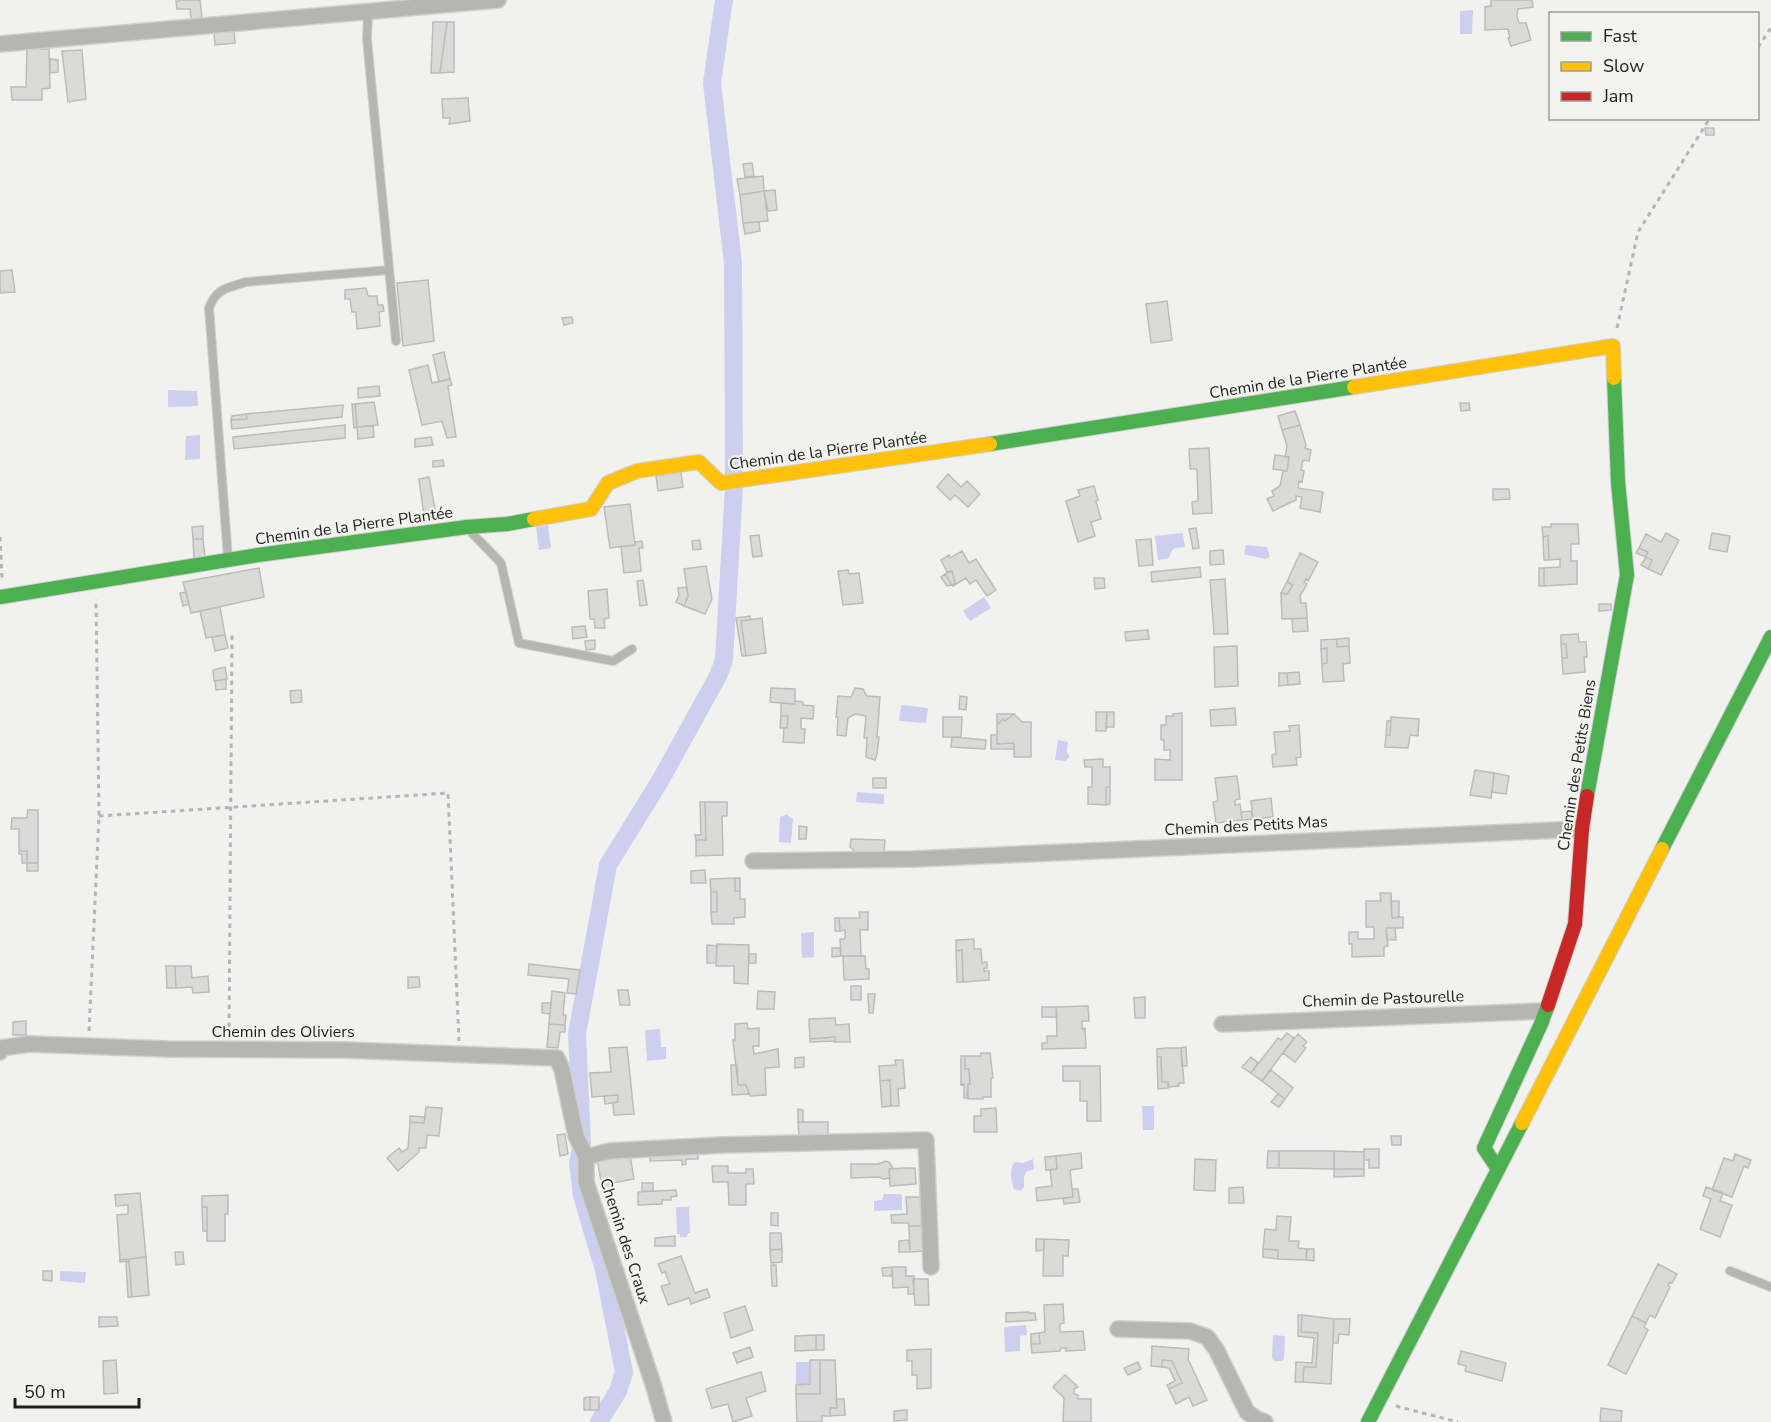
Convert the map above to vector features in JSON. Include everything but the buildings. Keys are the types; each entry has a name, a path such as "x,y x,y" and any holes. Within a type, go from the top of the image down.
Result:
{"street":[{"path":"0,44 498,0"},
{"name":"Chemin de la Pierre Plantée","path":"0,597 258,555 467,527 507,524 591,509 608,483 637,471 699,462 721,483 1092,429 1613,346"},
{"name":"Chemin des Petits Biens","path":"1498,1169 1484,1148 1541,1024 1575,924 1582,829 1627,575 1618,482 1613,346"},
{"path":"1368,1422 1771,637"},
{"name":"Chemin des Petits Mas","path":"753,861 913,860 1582,829"},
{"name":"Chemin de Pastourelle","path":"1222,1024 1545,1011"},
{"name":"Chemin des Oliviers","path":"0,1052 1,1048 29,1044 167,1049 345,1050 556,1058 562,1070"},
{"name":"Chemin des Craux","path":"562,1070 576,1136 586,1157 586,1182 664,1422"},
{"path":"586,1157 610,1151 722,1145 926,1140 931,1267"},
{"path":"1118,1329 1190,1331 1207,1337 1216,1349 1247,1412 1265,1422"}],"lane":[{"path":"368,11 367,39 396,341"},
{"path":"228,560 209,308 212,300 223,289 246,282 389,270"},
{"path":"467,527 501,563 519,643 613,661 632,649"},
{"path":"1730,1271 1771,1287"}],"path":[{"path":"1759,46 1771,28"},
{"path":"1613,346 1638,232 1709,120"},
{"path":"0,537 2,571 0,597"},
{"path":"89,1046 99,816 96,582"},
{"path":"228,1050 232,635"},
{"path":"99,816 448,793 460,1054"},
{"path":"1379,1401 1458,1422"}],"water":[{"path":"1473,10 1472,34 1460,34 1460,11"},
{"path":"168,390 197,391 198,406 168,407"},
{"path":"200,435 200,459 185,460 186,436"},
{"path":"548,525 551,548 539,550 536,527"},
{"path":"1182,533 1185,547 1174,549 1169,558 1158,560 1155,536"},
{"path":"1246,545 1267,547 1270,557 1265,559 1244,554"},
{"path":"984,597 991,608 970,621 963,611"},
{"path":"901,705 928,708 926,723 899,721"},
{"path":"1058,740 1068,742 1067,752 1070,757 1065,761 1055,760"},
{"path":"857,792 884,794 884,804 856,802"},
{"path":"787,814 793,818 791,843 779,842 780,817"},
{"path":"814,932 814,957 802,958 801,933"},
{"path":"660,1029 661,1047 666,1047 666,1059 647,1061 645,1030"},
{"path":"1142,1106 1154,1106 1154,1130 1143,1130"},
{"path":"1033,1159 1034,1169 1026,1172 1024,1187 1021,1191 1014,1189 1011,1175 1013,1164"},
{"path":"884,1194 902,1194 902,1210 874,1211 874,1201 882,1200"},
{"path":"676,1207 689,1207 690,1233 687,1237 680,1237 680,1234 677,1234"},
{"path":"60,1271 86,1272 85,1283 60,1281"},
{"path":"1026,1325 1027,1335 1020,1336 1020,1351 1005,1352 1004,1327"},
{"path":"1273,1335 1285,1336 1282,1361 1274,1361 1272,1358"},
{"path":"796,1362 809,1362 809,1384 796,1384"}],"waterway":[{"path":"724,0 712,83 733,263 734,478"},
{"path":"599,1422 618,1391 624,1372 604,1270 582,1196 578,1163 582,1143 577,1034 608,865 660,781 718,676 724,660 734,487"}],"traffic: fast":[{"path":"1587,796 1627,575 1618,482 1614,378"},
{"path":"990,444 1354,387"},
{"path":"0,597 258,555 534,519"},
{"path":"1662,849 1771,637"},
{"path":"1498,1169 1484,1148 1548,1005"},
{"path":"1368,1422 1522,1123"}],"traffic: slow":[{"path":"1354,387 1613,346 1614,378"},
{"path":"534,519 591,509 608,483 637,471 699,462 721,483 990,444"},
{"path":"1522,1123 1662,849"}],"traffic: jam":[{"path":"1548,1005 1575,924 1582,829 1587,796"}]}
